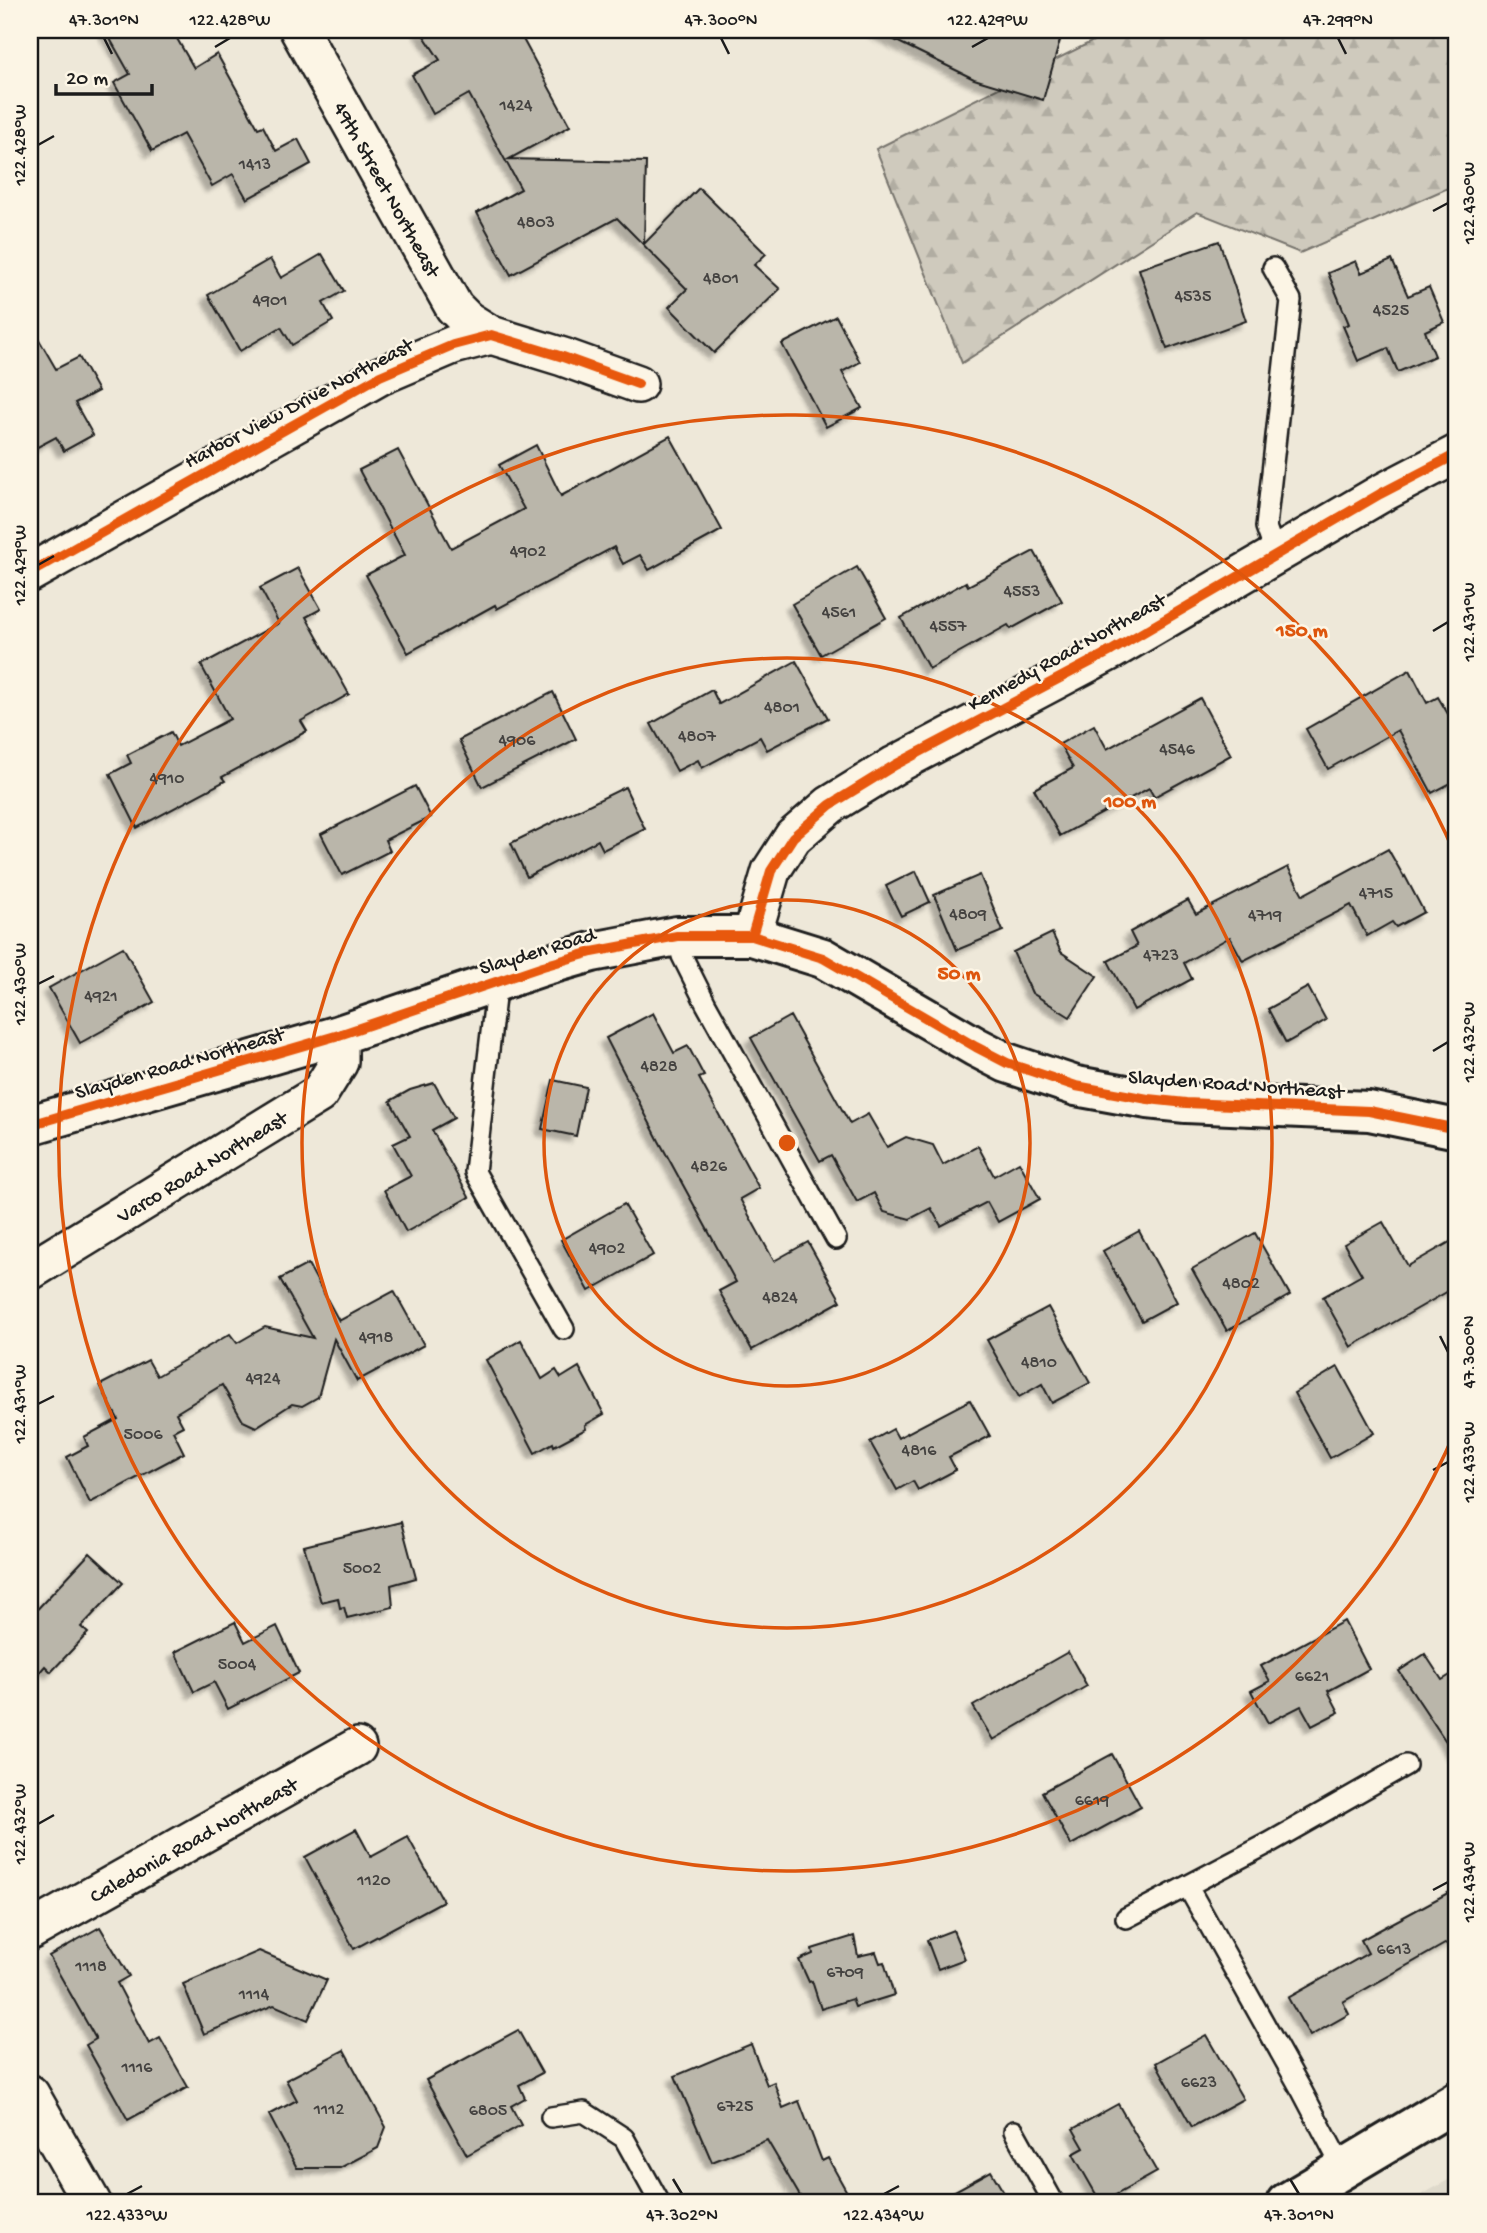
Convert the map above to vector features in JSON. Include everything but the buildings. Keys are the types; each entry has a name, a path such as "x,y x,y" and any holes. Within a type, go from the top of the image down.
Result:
{"street":[{"name":"49th Street Northeast","path":"299,30 454,307 467,320 491,335"},
{"path":"491,335 638,384"},
{"name":"Harbor View Drive Northeast","path":"30,572 380,376 433,352 491,335"},
{"name":"Kennedy Road Northeast","path":"752,936 771,872 793,836 830,805 895,765 1111,651 1380,494 1457,454"},
{"name":"Slayden Road","path":"339,1035 592,952 677,936 752,936"},
{"name":"Slayden Road Northeast","path":"752,936 823,958 986,1053 1007,1063 1076,1086 1186,1103 1369,1111 1457,1129"},
{"name":"Slayden Road Northeast","path":"30,1125 339,1035"},
{"name":"Varco Road Northeast","path":"30,1270 319,1094 339,1062 339,1035"},
{"name":"Caledonia Road Northeast","path":"30,1931 356,1747"},
{"path":"30,2094 92,2203"},
{"path":"1286,2203 1457,2101"}],"lane":[{"path":"1273,268 1291,300 1266,527 1276,555"},
{"path":"677,936 682,956 706,1003 836,1239"},
{"path":"490,984 495,998 475,1172 564,1329"},
{"path":"1126,1918 1188,1887 1406,1765"},
{"path":"1188,1887 1303,2091 1343,2169"},
{"path":"551,2117 584,2112 624,2138 660,2203"},
{"path":"1014,2131 1054,2203"}],"shaded area":[{"path":"1457,2175 1457,2203 1407,2203"}],"green space":[{"path":"1115,30 1457,30 1457,184 1300,253 1197,212 962,363 876,149"}],"cycle path":[{"path":"30,573 380,376 453,345 491,335 638,384"},
{"path":"752,936 771,871 793,837 830,805 895,765 1111,651 1380,494 1457,454"},
{"path":"30,1125 339,1035 592,952 677,936 752,936 823,958 1007,1063 1076,1086 1186,1103 1369,1111 1457,1129"}]}
